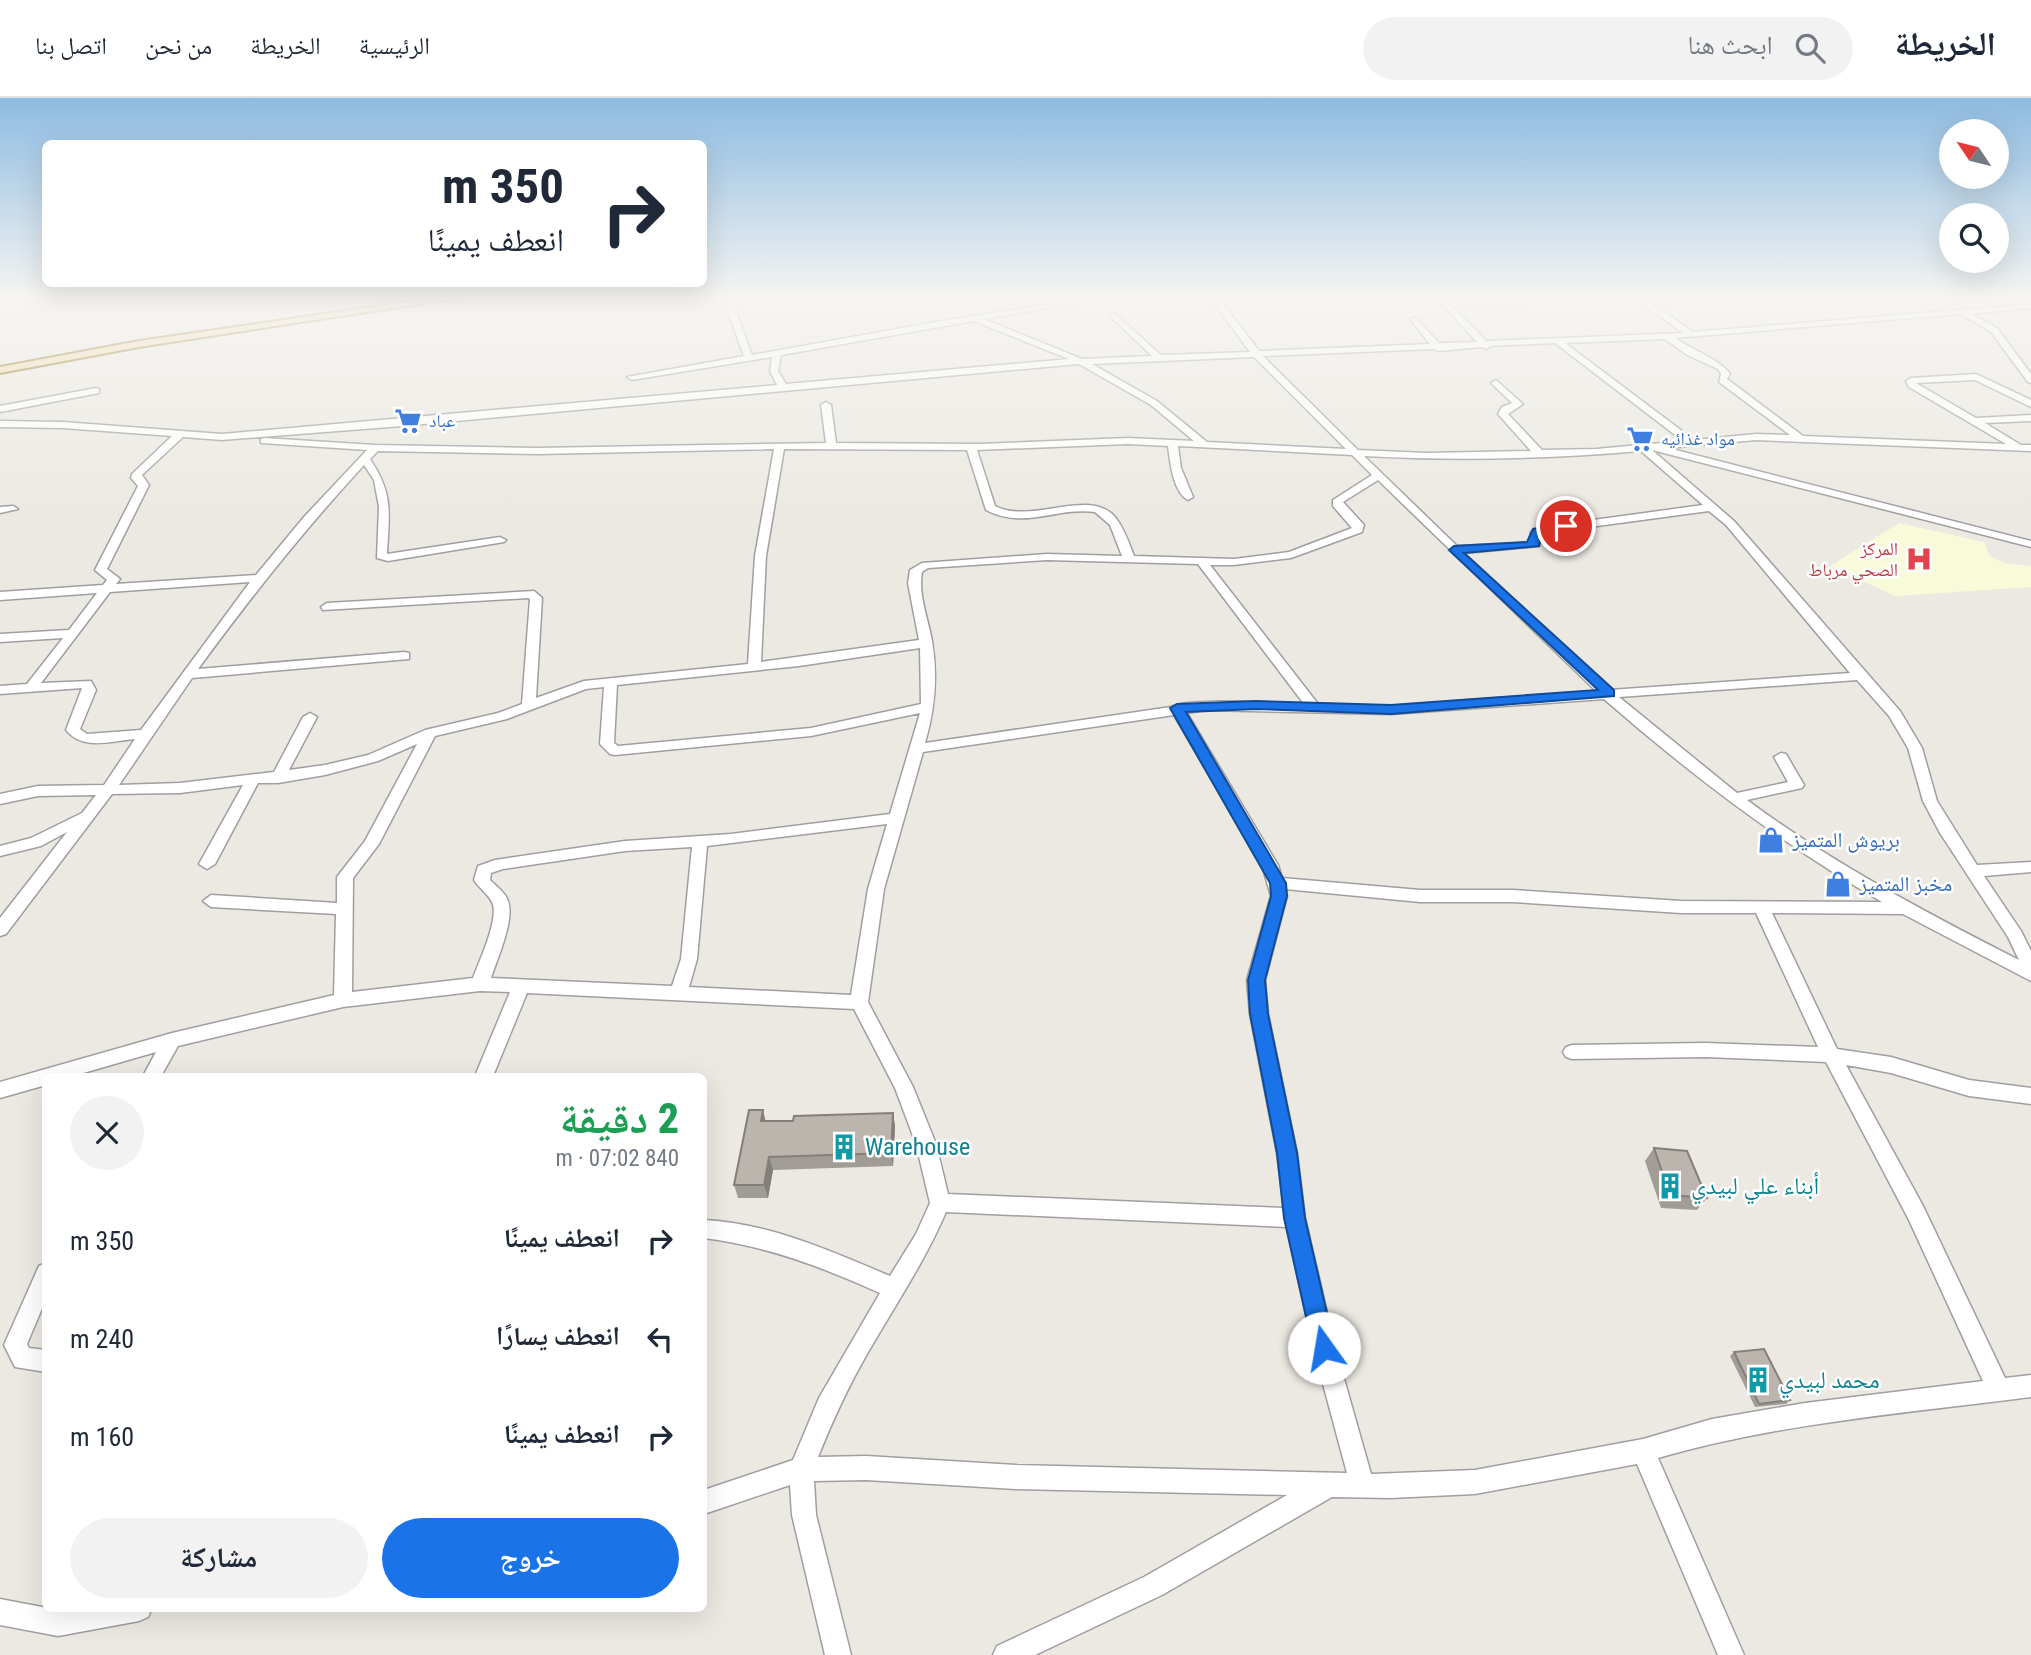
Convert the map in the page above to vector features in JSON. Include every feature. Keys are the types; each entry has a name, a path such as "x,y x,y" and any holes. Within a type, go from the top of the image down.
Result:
{"street":[{"path":"632,377 686,369"},
{"path":"774,369 784,389"},
{"path":"222,437 995,369"},
{"path":"1091,369 1133,387 1180,420 1203,444"},
{"path":"1270,369 1454,550 1609,693 1734,798 1818,856 2031,974"},
{"path":"1593,369 1690,442"},
{"path":"1704,369 1801,439"},
{"path":"1721,380 1726,374 1722,369"},
{"path":"2018,447 1912,385 1911,381 1976,377 2031,404"},
{"path":"1496,383 1518,404 1505,409 1503,414 1541,455"},
{"path":"0,409 96,391"},
{"path":"826,405 831,446"},
{"path":"1976,421 2031,418"},
{"path":"0,424 63,425 375,448 619,451 780,446 971,447 1172,443 1355,453 1541,455 1649,448 1740,437 2031,448"},
{"path":"32,686 114,579 101,570 102,565 144,485 136,478 137,474 180,434"},
{"path":"1172,443 1176,468 1188,497"},
{"path":"754,667 756,574 763,523 780,446"},
{"path":"971,447 990,508 997,513 1023,517 1082,509 1102,510 1111,517 1130,560"},
{"path":"0,930 107,791 145,734 259,578 308,519 375,448"},
{"path":"1649,448 1730,523 1895,714 1915,748 1930,801 2015,935 2031,968"},
{"path":"1649,448 2031,544"},
{"path":"365,459 379,480 384,507 381,556 388,558 500,540"},
{"path":"838,1655 804,1515 801,1469 827,1406 923,1241 940,1203 926,1144 904,1087 859,1002 876,889 918,748 927,707 926,643 914,583 916,570 926,565 1047,557 1203,563 1291,555 1358,530 1359,525 1337,504 1338,500 1377,476"},
{"path":"1454,550 1527,546 1535,544 1535,534 1542,530 1713,507"},
{"path":"0,510 13,509"},
{"path":"1203,563 1313,707"},
{"path":"0,596 259,578"},
{"path":"327,607 530,594 536,598 529,706"},
{"path":"0,638 74,633"},
{"path":"0,799 38,791 180,788 278,778 373,758 430,733 529,706 584,685 754,667 926,643"},
{"path":"189,674 404,656"},
{"path":"918,748 1177,708 1256,705 1391,710 1860,676"},
{"path":"611,681 607,744 615,751 811,732 927,707"},
{"path":"0,690 86,684 89,690 73,730 84,738 145,734"},
{"path":"1177,708 1278,883 1279,896 1256,980 1259,1014 1287,1153 1295,1218 1324,1348 1362,1485"},
{"path":"278,778 310,717"},
{"path":"343,1000 345,877 371,844 430,733"},
{"path":"1734,798 1797,785 1781,757"},
{"path":"207,864 252,781"},
{"path":"0,851 36,842 71,825 93,809"},
{"path":"481,984 504,911 499,897 487,889 482,880 484,870 501,864 625,846 699,842 896,818"},
{"path":"679,992 689,959 699,842"},
{"path":"1972,871 2031,867"},
{"path":"1278,883 1420,896 1513,896 1761,908 1910,908"},
{"path":"211,901 345,909"},
{"path":"1761,908 1831,1055 1916,1213 1999,1390"},
{"path":"61,1073 172,1040 343,1000 481,984 859,1002"},
{"path":"485,1073 520,987"},
{"path":"154,1073 172,1040"},
{"path":"1572,1052 1706,1050 1831,1055 1891,1065 1969,1088 2031,1096"},
{"path":"0,1090 42,1078"},
{"path":"940,1203 1295,1218"},
{"path":"707,1229 723,1230 802,1251 895,1289"},
{"path":"42,1282 15,1345 23,1359 42,1361"},
{"path":"707,1501 801,1469 866,1468 1016,1477 1329,1485 1475,1482 1643,1451 1712,1431 1805,1413 2031,1386"},
{"path":"1643,1451 1731,1655"},
{"path":"1006,1655 1153,1586 1329,1485"},
{"path":"0,1612 58,1623 117,1612"}],"shaded area":[{"name":"المركز الصحي مرباط","path":"1899,523 1984,542 1990,556 2004,563 2031,566 2031,587 1895,596 1830,566"}],"building":[{"path":"749,1110 763,1110 761,1121 793,1121 794,1116 893,1113 891,1153 769,1157 764,1185 734,1185"},
{"path":"1654,1148 1687,1151 1707,1198 1670,1195"},
{"name":"محمد لبيدي","path":"1764,1349 1790,1400 1759,1404 1734,1352"}],"place":[{"name":"عباد","path":"408,421"},
{"name":"مواد غذائيه","path":"1640,439"},
{"name":"المركز الصحي مرباط","path":"1919,559"},
{"name":"بريوش المتميز","path":"1771,840"},
{"name":"مخبز المتميز","path":"1838,884"},
{"name":"Warehouse","path":"844,1147"},
{"name":"أبناء علي لبيدي","path":"1670,1186"},
{"name":"محمد لبيدي","path":"1758,1380"}],"route":[{"path":"1324,1348 1295,1218 1287,1153 1259,1014 1256,980 1279,896 1278,883 1270,864 1177,708 1256,705 1391,710 1609,693 1454,550 1527,546 1535,544 1537,531 1566,526"}]}
